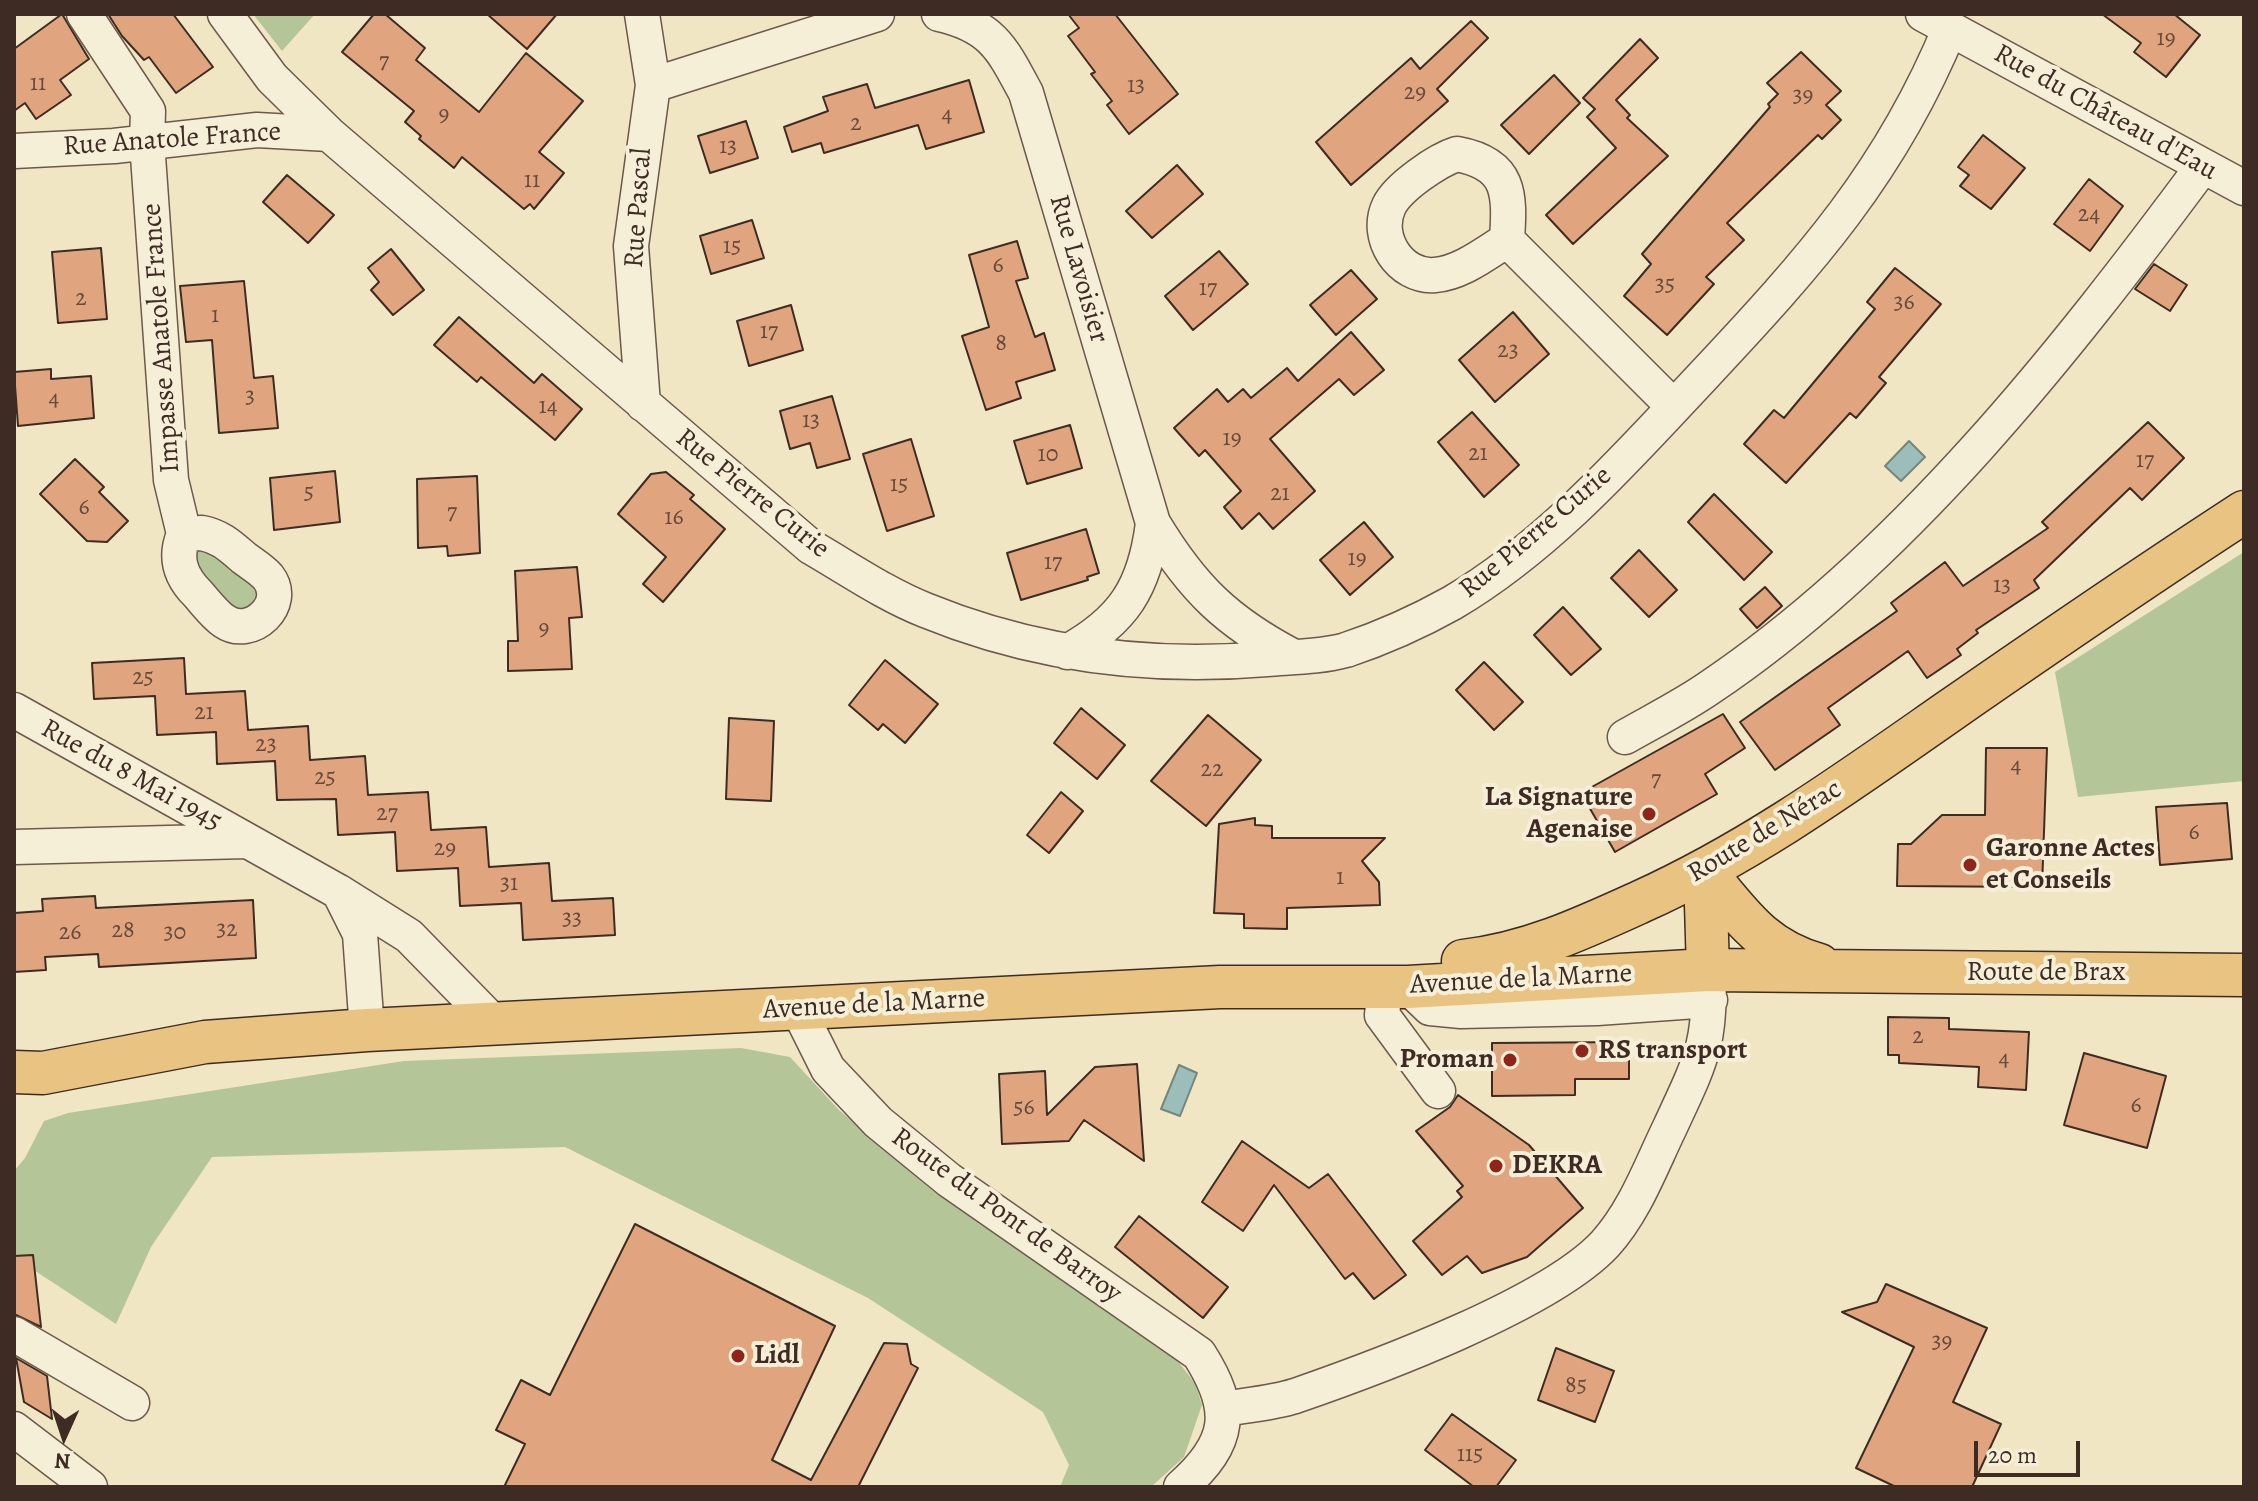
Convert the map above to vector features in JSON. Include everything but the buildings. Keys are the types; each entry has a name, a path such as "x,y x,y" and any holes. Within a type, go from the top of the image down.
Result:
{"main road":[{"name":"Route de Nérac","path":"1220,987 1484,958 1524,950 1593,925 1705,872 1812,807 2130,586 2244,512"},
{"name":"Route de Brax","path":"1705,872 1753,930 1774,947 1792,957 1847,972"},
{"path":"1705,872 1709,985"},
{"name":"Route de Brax","path":"1709,985 1847,972 2244,975"},
{"name":"Avenue de la Marne","path":"24,1081 137,1052 205,1042 367,1030 1220,987 1709,985"}],"street":[{"name":"Impasse Anatole France","path":"84,14 148,111 147,142 171,480 184,534"},
{"name":"Rue Pierre Curie","path":"225,14 272,78 329,134 811,547 879,588 988,634 1067,652 1170,663 1295,657 1342,651 1411,624 1453,602 1540,537 1631,454 1813,257 1876,173 1906,124 1936,21"},
{"name":"Rue Pascal","path":"642,14 653,85 631,246 643,404"},
{"path":"653,85 877,14"},
{"name":"Rue Lavoisier","path":"939,14 981,21 1000,44 1026,93 1153,523 1180,569 1216,607 1253,636 1295,657"},
{"name":"Rue du Château d'Eau","path":"1936,21 2244,188"},
{"name":"Rue Anatole France","path":"14,151 147,142 257,130 329,134"},
{"path":"1625,737 1708,689 1770,643 1875,551 1961,463 2055,358 2203,166"},
{"path":"1507,240 1674,407"},
{"name":"Rue Lavoisier","path":"1067,652 1095,636 1119,614 1137,586 1149,556 1153,523"},
{"name":"Rue du 8 Mai 1945","path":"14,710 339,892 409,936 494,1023"},
{"name":"Rue du 8 Mai 1945","path":"14,847 248,841"},
{"path":"339,892 360,934 367,1030"},
{"path":"1181,1487 1203,1468 1218,1443 1223,1409 1292,1397 1442,1338 1558,1283 1605,1243 1636,1199 1700,1062 1708,1037 1709,985"},
{"path":"1397,986 1382,1015 1438,1091"},
{"name":"Route du Pont de Barroy","path":"798,1009 828,1069 878,1122 960,1188 1199,1354 1219,1386 1223,1409"},
{"path":"14,1334 132,1403"},
{"path":"14,1429 90,1487"}],"green space":[{"path":"253,14 315,14 282,51"},
{"path":"198,549 223,559 246,579 256,593 252,605 241,610 234,608 193,571 192,554"},
{"path":"2244,552 2244,781 2078,797 2055,672"},
{"path":"741,1048 790,1057 839,1110 932,1190 1158,1336 1195,1383 1202,1405 1184,1457 1151,1487 1060,1487 1069,1465 1043,1412 868,1298 565,1147 212,1157 151,1247 116,1324 14,1257 14,1171 25,1158 44,1121 68,1113 404,1061"}],"water":[{"path":"1909,441 1925,457 1901,481 1885,466"},
{"path":"1179,1065 1197,1073 1180,1116 1161,1109"}],"place":[{"name":"La Signature Agenaise","path":"1649,814"},
{"name":"Garonne Actes et Conseils","path":"1970,865"},
{"name":"RS transport","path":"1582,1051"},
{"name":"Proman","path":"1510,1060"},
{"name":"DEKRA","path":"1496,1166"},
{"name":"Lidl","path":"738,1356"}]}
